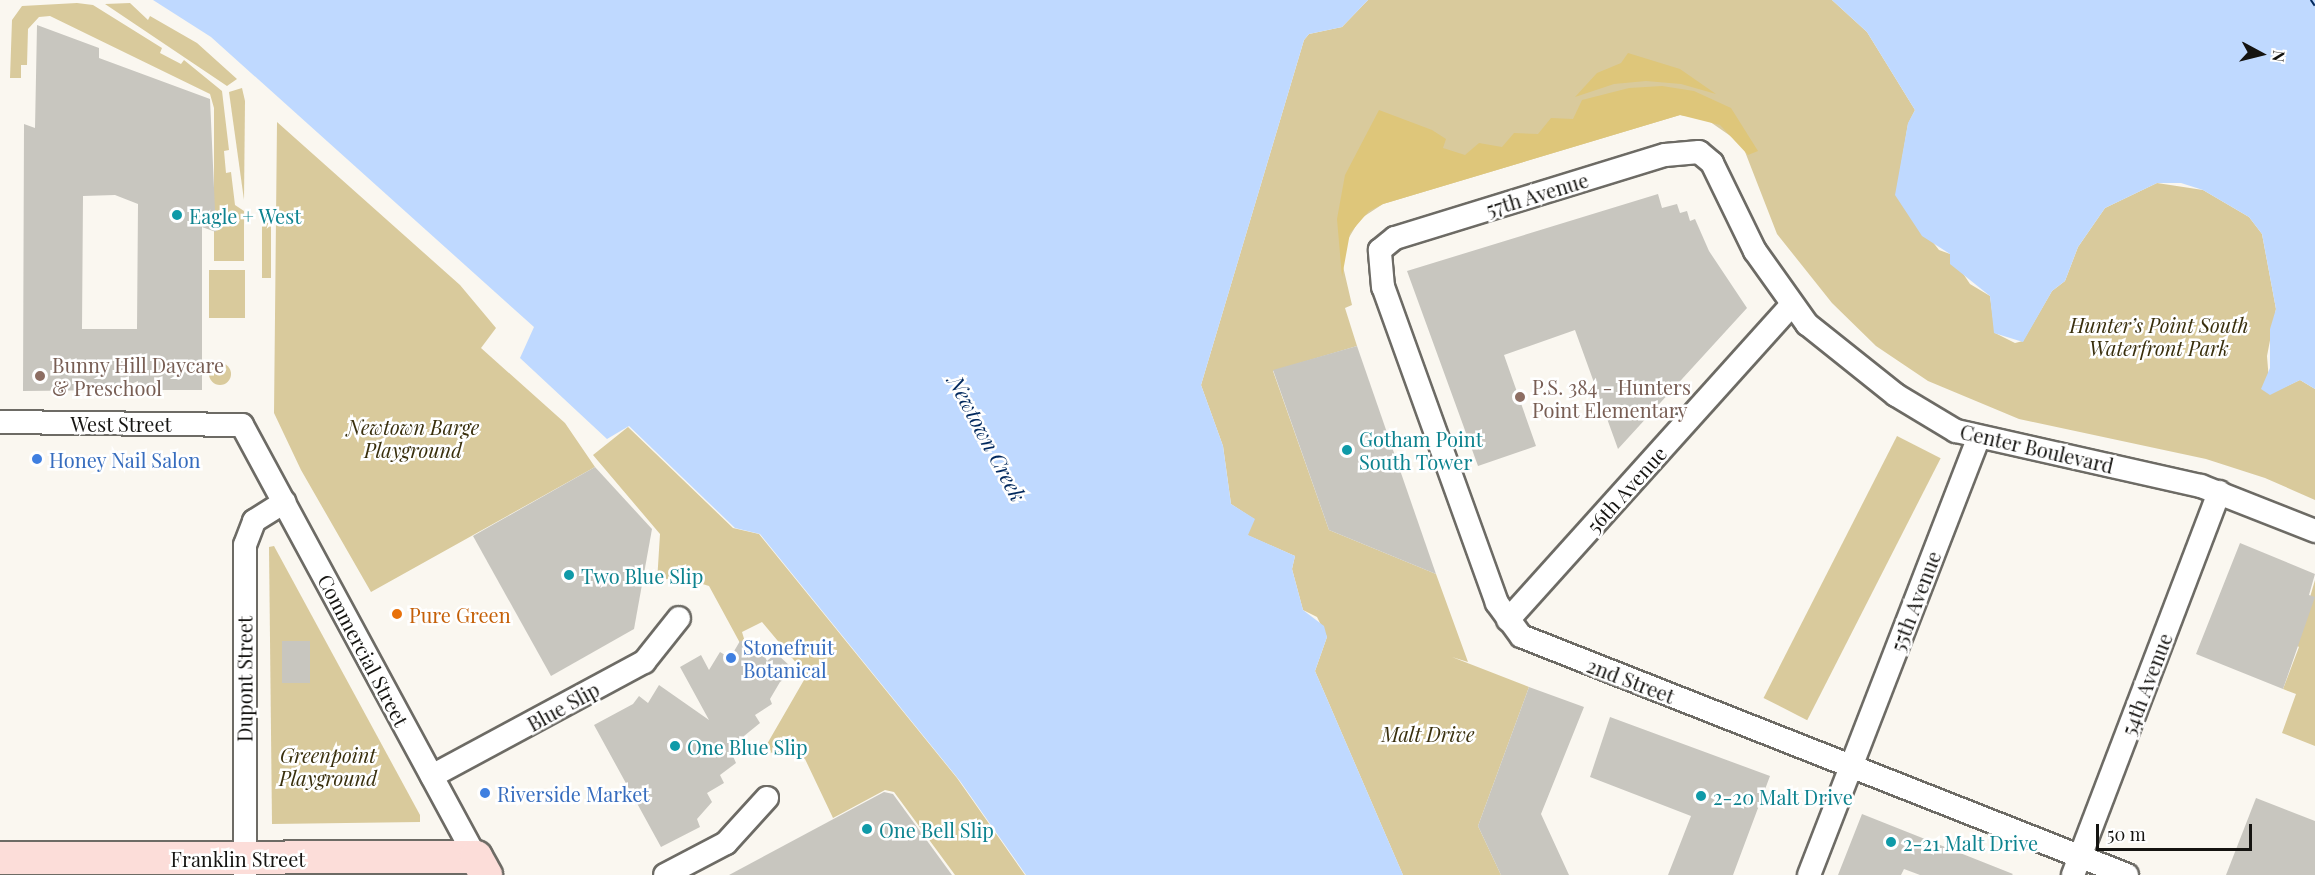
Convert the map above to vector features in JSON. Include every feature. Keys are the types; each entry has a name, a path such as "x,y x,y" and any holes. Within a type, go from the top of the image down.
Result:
{"street":[{"name":"57th Avenue","path":"1380,250 1395,238 1665,155 1699,152"},
{"name":"Center Boulevard","path":"1699,152 1712,162 1755,252 1792,305 1838,351 1896,395 1956,430 2218,492 2315,531"},
{"name":"2nd Street","path":"1380,250 1383,287 1497,603 1524,638 1851,766 2077,866 2127,875"},
{"name":"56th Avenue","path":"1508,620 1792,305"},
{"name":"West Street","path":"0,422 242,425"},
{"name":"Commercial Street","path":"242,425 481,866"},
{"name":"55th Avenue","path":"1851,766 1980,437"},
{"name":"54th Avenue","path":"2077,866 2218,492"},
{"name":"Dupont Street","path":"245,866 245,545 256,518 284,502"},
{"name":"Blue Slip","path":"432,776 644,662 679,618"},
{"path":"1809,875 1851,766"},
{"path":"665,875 726,843 767,798"},
{"name":"Franklin Street","path":"0,858 245,866 481,866"}],"green space":[{"name":"Hunter’s Point South Waterfront Park","path":"1368,0 1832,0 1867,32 1915,110 1908,124 1896,195 1939,250 1950,254 1970,284 1990,296 1995,333 2015,343 2023,341 2052,291 2065,281 2078,247 2105,208 2157,183 2203,190 2249,217 2262,234 2276,309 2267,356 2270,394 2300,380 2315,389 2315,500 2265,478 2206,459 2019,419 1928,381 1876,346 1832,303 1777,234 1742,144 1706,119 1680,115 1383,204 1360,219 1344,246 1342,262 1352,305 1345,308 1357,346 1273,371 1329,530 1436,574 1468,662 1452,657 1529,687 1478,826 1501,875 1403,875 1315,671 1327,637 1317,617 1303,610 1292,569 1295,556 1247,535 1254,519 1231,504 1223,446 1201,385 1304,40 1309,34 1342,27"},
{"path":"77,3 93,5 162,48 160,53 181,64 184,60 222,91 229,150 224,151 226,173 231,172 235,205 244,211 244,261 214,261 214,108 210,94 50,16 39,17 28,29 27,65 21,65 21,78 10,78 12,20 22,6"},
{"path":"130,3 148,20 150,16 197,43 237,79 227,86 105,4"},
{"path":"242,88 245,101 244,200 229,92"},
{"name":"Newtown Barge Playground","path":"277,122 460,285 496,328 481,348 565,423 595,467 371,592 301,470 274,413"},
{"path":"262,223 271,223 271,278 262,278"},
{"path":"209,270 245,270 245,318 209,318"},
{"path":"216,363 224,363 231,370 231,378 224,385 216,385 209,378 209,370"},
{"path":"628,427 733,528 759,534 957,778 1025,875 955,875 894,792 885,790 833,818 805,759 763,751 804,680 803,671 762,622 742,632 746,645 740,643 709,586 677,576 657,582 660,534 593,455"},
{"path":"1897,436 1941,458 1807,720 1764,698"},
{"name":"Greenpoint Playground","path":"274,546 420,815 420,822 272,824 269,547"},
{"path":"2315,580 2315,746 2282,733 2296,694 2283,689 2299,647 2296,645"}],"shaded area":[{"path":"1628,53 1680,69 1716,94 1681,84 1646,81 1614,84 1575,97 1597,73 1621,63"},
{"path":"1662,86 1694,91 1731,108 1758,151 1748,155 1720,125 1680,115 1383,204 1369,211 1350,233 1342,277 1337,219 1345,175 1379,110 1432,130 1446,139 1443,148 1465,155 1479,143 1502,147 1514,133 1538,134 1551,118 1573,119 1582,100 1629,88"}],"water":[{"name":"Newtown Creek","path":"153,0 1368,0 1342,27 1309,34 1304,40 1201,385 1223,446 1231,504 1255,519 1248,535 1295,556 1292,569 1303,610 1324,626 1327,637 1315,671 1403,875 1026,875 960,781 760,534 735,528 629,426 607,439 520,358 534,327 211,37"},
{"path":"1832,0 2315,0 2315,389 2300,380 2270,395 2261,389 2270,368 2270,329 2276,309 2262,234 2249,217 2203,190 2181,183 2157,183 2105,208 2078,247 2065,281 2052,291 2023,342 1994,333 1990,296 1950,264 1950,254 1922,236 1895,195 1908,123 1915,110 1867,32"}],"building":[{"name":"Eagle + West","path":"37,25 99,48 99,58 210,99 216,232 202,227 202,390 138,390 138,381 118,390 23,391 24,124 35,128","holes":["115,195 138,204 137,329 82,329 83,196"]},
{"path":"1658,194 1662,208 1677,204 1680,213 1687,211 1690,221 1695,219 1709,251 1747,308 1618,449 1575,330 1504,355 1536,446 1478,466 1407,271"},
{"name":"Gotham Point South Tower","path":"1357,346 1436,574 1329,530 1273,370"},
{"name":"Two Blue Slip","path":"595,467 652,529 634,629 551,676 473,536"},
{"path":"2240,543 2315,574 2309,595 2315,597 2283,689 2196,654"},
{"path":"282,641 310,641 310,683 282,683"},
{"name":"One Blue Slip","path":"740,641 757,641 767,661 776,653 791,667 791,675 780,682 770,699 772,704 755,715 760,723 744,736 748,743 732,754 736,763 720,775 724,783 707,793 712,802 697,819 700,827 661,847 594,725 633,704 639,696 648,703 659,685 709,720 680,667 701,655 709,670 720,652 730,658"},
{"path":"1529,687 1584,707 1541,814 1569,875 1501,875 1478,826"},
{"path":"1610,717 1770,776 1733,875 1668,875 1691,816 1590,777"},
{"name":"One Bell Slip","path":"884,792 893,794 952,875 729,875"},
{"path":"2256,798 2315,821 2315,875 2226,875"},
{"name":"2-21 Malt Drive","path":"1862,814 2013,874 1920,875 1904,869 1901,875 1838,875"}],"ferry route":[{"path":"2311,0 2315,6"}],"place":[{"name":"Eagle + West","path":"177,215"},
{"name":"Bunny Hill Daycare & Preschool","path":"40,376"},
{"name":"P.S. 384 - Hunters Point Elementary","path":"1520,397"},
{"name":"Gotham Point South Tower","path":"1347,450"},
{"name":"Honey Nail Salon","path":"37,459"},
{"name":"Two Blue Slip","path":"569,575"},
{"name":"Pure Green","path":"397,614"},
{"name":"Stonefruit Botanical","path":"731,658"},
{"name":"One Blue Slip","path":"675,746"},
{"name":"Riverside Market","path":"485,793"},
{"name":"2-20 Malt Drive","path":"1701,796"},
{"name":"One Bell Slip","path":"867,829"},
{"name":"2-21 Malt Drive","path":"1891,842"}],"park label":[{"name":"Malt Drive","path":"1428,733"}]}
